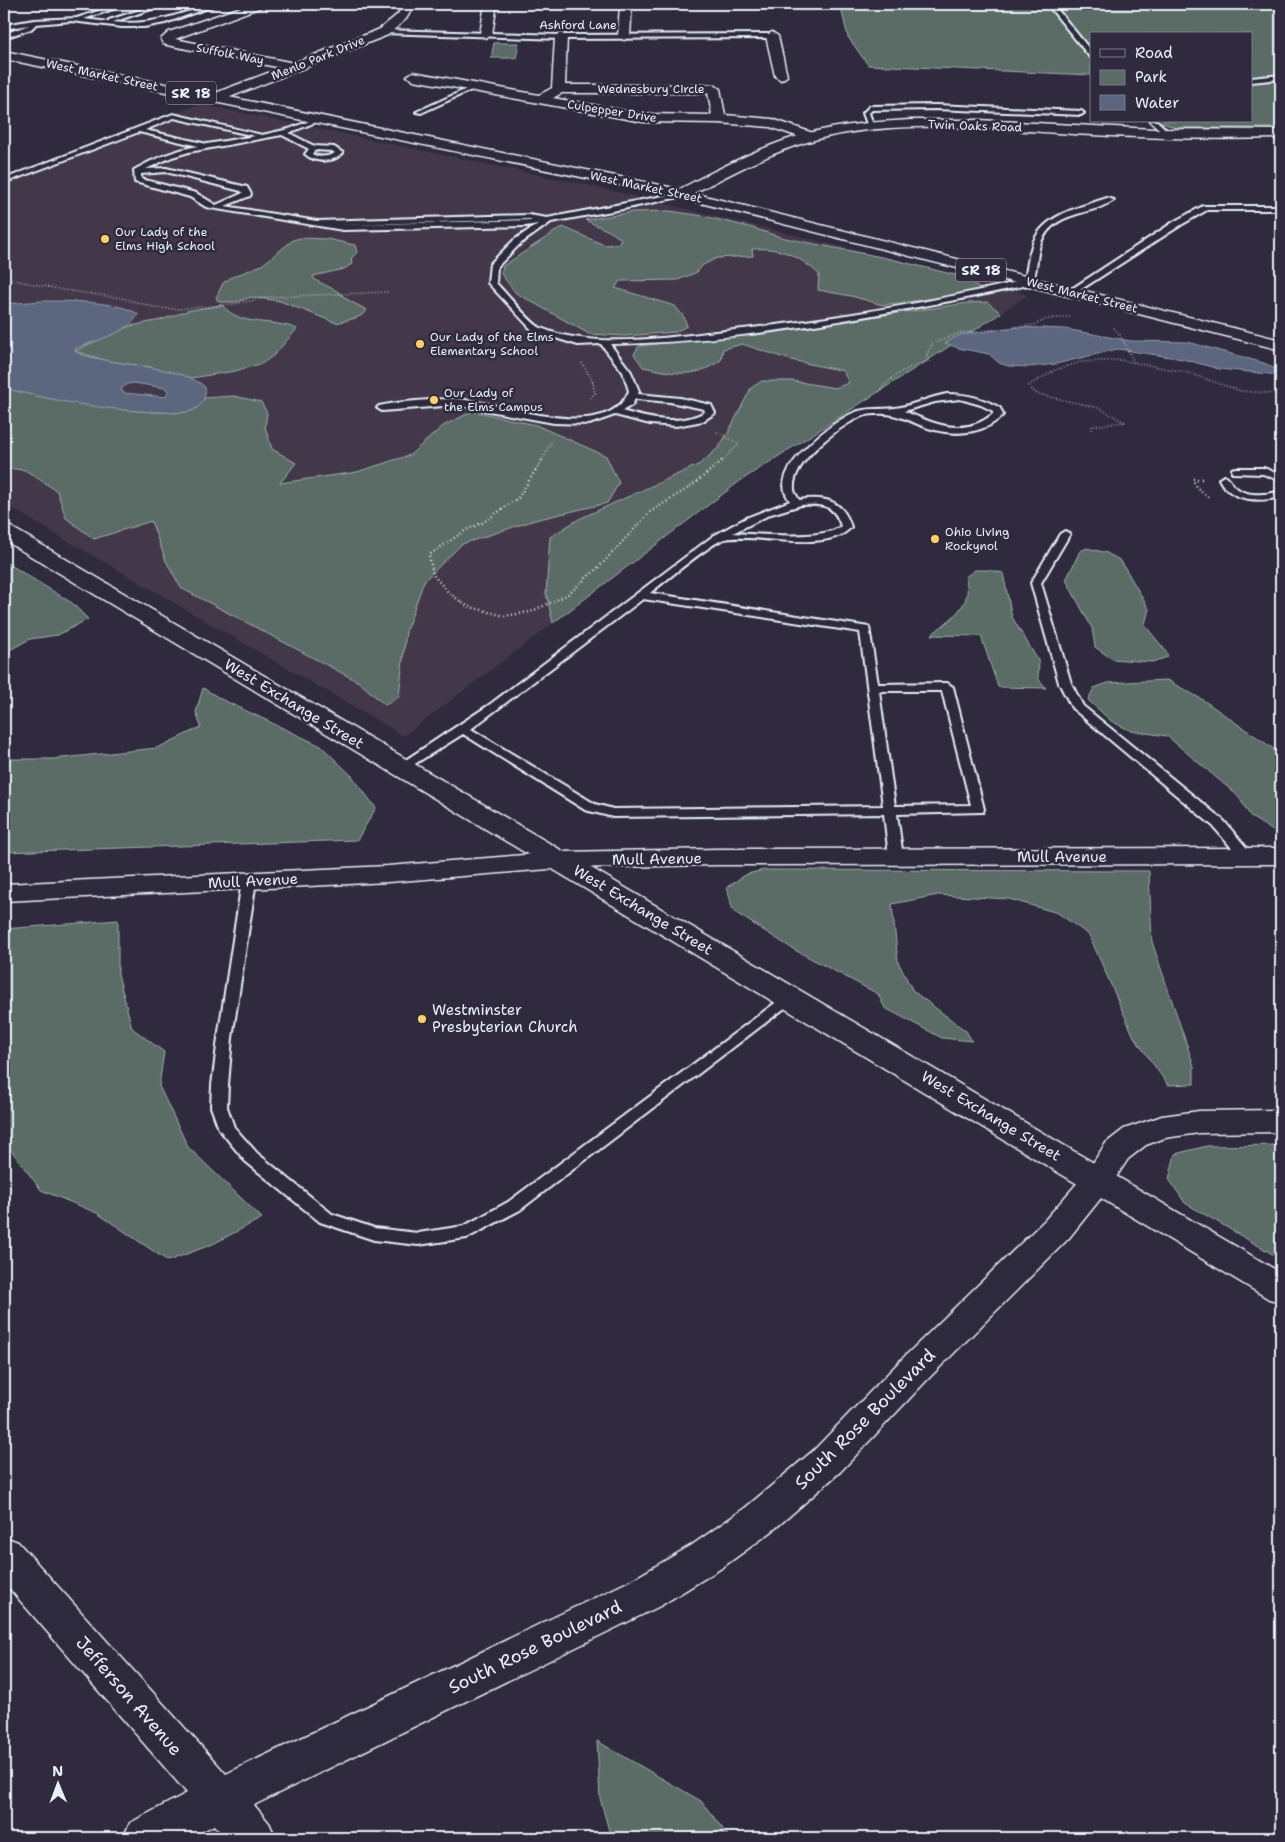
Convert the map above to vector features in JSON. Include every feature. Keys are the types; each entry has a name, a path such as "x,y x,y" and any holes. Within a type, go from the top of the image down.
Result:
{"street":[{"name":"Suffolk Way","path":"260,4 167,39 167,41 296,67"},
{"name":"Menlo Park Drive","path":"215,98 384,32 400,20 409,4"},
{"path":"486,34 491,4"},
{"path":"624,36 626,4"},
{"path":"772,36 781,76"},
{"path":"540,99 558,89 561,37"},
{"name":"West Market Street","path":"4,55 682,194 1281,345"},
{"name":"Culpepper Drive","path":"413,76 643,118 719,119 772,124 811,137"},
{"name":"Wednesbury Circle","path":"558,89 714,89 719,119"},
{"name":"Twin Oaks Road","path":"682,194 772,150 811,137 871,127 943,124 1170,135 1281,134"},
{"name":"West Exchange Street","path":"4,531 401,767 562,860 790,998 1281,1289"},
{"name":"Mull Avenue","path":"4,893 388,874 562,860 716,857 1281,856"},
{"name":"South Rose Boulevard","path":"145,1838 219,1800 646,1593 706,1558 758,1520 826,1461 914,1370 1058,1229 1098,1180 1117,1151 1135,1137 1162,1127 1199,1122 1281,1121"},
{"name":"Jefferson Avenue","path":"4,1554 254,1838"}],"lane":[{"path":"76,20 124,4"},
{"path":"103,23 163,4"},
{"path":"4,27 34,22 76,20 122,25 163,22 216,4"},
{"path":"1050,4 1090,54"},
{"path":"4,36 29,28 34,22"},
{"name":"Ashford Lane","path":"384,32 561,37 772,36"},
{"path":"1252,80 1281,77"},
{"path":"419,112 475,87"},
{"path":"871,127 866,113 870,108 936,107 1081,113"},
{"path":"4,181 173,116 264,136"},
{"path":"137,172 149,163 186,151 283,133 319,120"},
{"path":"1154,122 1170,135"},
{"path":"138,130 210,147"},
{"path":"283,133 313,148"},
{"path":"137,172 166,170 244,189 247,194 217,207"},
{"path":"137,172 138,180 194,195 209,205 317,223 529,217 548,221 682,194"},
{"path":"548,221 517,242 493,266 492,283 536,329 578,342 659,341 797,326 978,294 1029,282 1036,245 1047,226 1068,214 1110,200"},
{"path":"1072,292 1178,223 1206,208 1281,208"},
{"path":"382,408 456,402 554,420 590,422 614,412 628,403 634,391 627,372 603,342"},
{"path":"614,412 671,423 692,423 710,413 708,407 682,400 632,396"},
{"path":"796,503 789,490 791,477 800,458 825,435 856,415 869,412 896,411 928,399 952,397 989,404 997,410 998,415 988,424 964,430 951,430 937,428 896,411"},
{"path":"1236,471 1259,470 1281,478"},
{"path":"1224,479 1228,486 1242,494 1263,497 1281,494"},
{"path":"401,767 463,729 711,542 767,512 796,503 818,501 829,504 840,510 845,518 846,527 839,534 815,538 723,536"},
{"path":"1065,534 1036,583 1065,683 1078,708 1218,823 1246,856"},
{"path":"640,595 865,629 896,858"},
{"path":"463,729 590,807 613,813 978,809 947,687 873,688"},
{"path":"249,881 225,1038 219,1108 227,1129 251,1157 326,1218 374,1234 418,1239 466,1232 514,1206 790,998"}],"path":[{"path":"4,278 63,290 122,298 157,308 235,304 269,297 389,292"},
{"path":"869,412 870,406 885,381 909,367 930,361 926,356 932,344 938,340 981,329 1034,325 1047,319 1076,316"},
{"path":"1111,325 1122,335 1126,350 1134,362"},
{"path":"566,338 568,348 592,380 595,393 555,436 539,467 518,498 484,522 458,535 428,555 433,575 449,593 467,606 504,616 530,612 568,596 600,566 650,512 693,485 716,467 739,444 698,421"},
{"path":"1092,430 1092,426 1124,422 1099,408 1037,394 1028,386 1055,370 1081,362 1120,360 1185,372 1241,391 1281,394"}],"shaded area":[{"name":"Our Lady of the Elms Campus","path":"200,104 583,184 955,274 1028,295 740,481 404,736 4,504 4,176"}],"green space":[{"path":"840,4 1281,4 1281,128 1176,128 1161,122 1252,122 1252,32 1090,32 1090,75 868,65 848,37"},
{"path":"494,43 519,43 516,58 491,58"},
{"path":"670,211 703,216 753,228 780,237 891,259 967,278 981,290 968,294 883,305 851,296 818,290 819,274 796,257 772,249 752,249 753,256 717,258 703,265 697,272 678,280 620,281 615,288 675,306 684,317 687,326 675,332 625,336 589,334 516,293 501,274 503,266 563,227 604,245 618,244 621,239 611,232 585,220 633,212"},
{"path":"300,238 327,239 355,245 357,252 351,259 352,264 344,269 313,276 315,280 367,310 364,314 336,323 280,301 251,297 237,302 219,302 216,298 223,283 232,277 262,265 293,240"},
{"path":"987,302 1001,313 740,481 553,623 546,593 550,537 579,519 700,464 718,448 728,433 751,388 762,381 793,381 835,388 849,383 843,371 791,360 742,344 723,349 721,360 711,366 692,373 674,373 643,367 634,354 639,346 788,329 968,303"},
{"path":"222,305 238,317 247,320 297,329 274,355 263,363 235,371 191,378 150,367 108,361 74,351 130,326 161,320 187,311"},
{"path":"4,388 80,404 156,412 178,413 191,411 199,406 204,398 234,396 261,402 267,413 265,427 272,449 296,463 280,483 357,472 410,455 443,426 473,411 536,425 606,456 619,483 607,503 535,520 462,544 424,581 406,631 399,697 385,705 359,682 181,588 166,561 151,521 94,539 66,518 57,491 25,470 4,468"},
{"path":"1087,548 1107,553 1121,561 1149,609 1145,624 1165,650 1168,657 1152,662 1112,659 1095,647 1092,628 1066,580 1080,551"},
{"path":"4,561 72,603 88,619 58,635 30,639 4,653"},
{"path":"975,570 1003,573 1012,617 1039,662 1038,678 1046,688 998,687 981,636 931,635 953,617 964,603 967,596 965,577"},
{"path":"1167,680 1203,700 1281,754 1281,836 1251,817 1238,796 1167,736 1131,731 1111,721 1088,700 1094,688 1108,683"},
{"path":"203,688 221,699 321,746 352,776 376,808 357,840 4,852 4,759 53,759 157,748 201,727 196,712"},
{"path":"764,870 1149,871 1152,942 1194,1066 1194,1084 1168,1085 1134,1037 1089,935 1058,913 1009,899 938,895 892,904 898,962 913,991 966,1031 972,1041 942,1038 885,1008 878,994 793,949 733,911 727,887 747,874"},
{"path":"118,920 118,974 132,1028 164,1052 159,1086 188,1147 262,1218 213,1244 168,1261 97,1213 41,1190 4,1141 4,929"},
{"path":"1281,1145 1281,1259 1185,1203 1169,1179 1175,1154 1207,1146"},
{"path":"597,1741 701,1801 730,1838 611,1838 600,1798"}],"water":[{"path":"66,301 118,306 138,314 128,326 120,331 76,348 75,351 82,355 108,361 154,368 183,375 205,387 205,395 202,402 195,410 187,412 137,411 79,404 4,388 4,304","holes":["134,383 165,388 168,391 166,397 124,393 121,389 127,384"]},
{"path":"1017,327 1065,329 1131,341 1188,342 1264,363 1275,369 1279,375 1219,369 1183,359 1118,349 1056,364 1029,367 1008,366 999,363 989,354 958,348 945,343 960,335"}],"place":[{"name":"Our Lady of the Elms High School","path":"105,239"},
{"name":"Our Lady of the Elms Elementary School","path":"420,344"},
{"name":"Our Lady of the Elms Campus","path":"434,400"},
{"name":"Ohio Living Rockynol","path":"935,539"},
{"name":"Westminster Presbyterian Church","path":"422,1019"}]}
